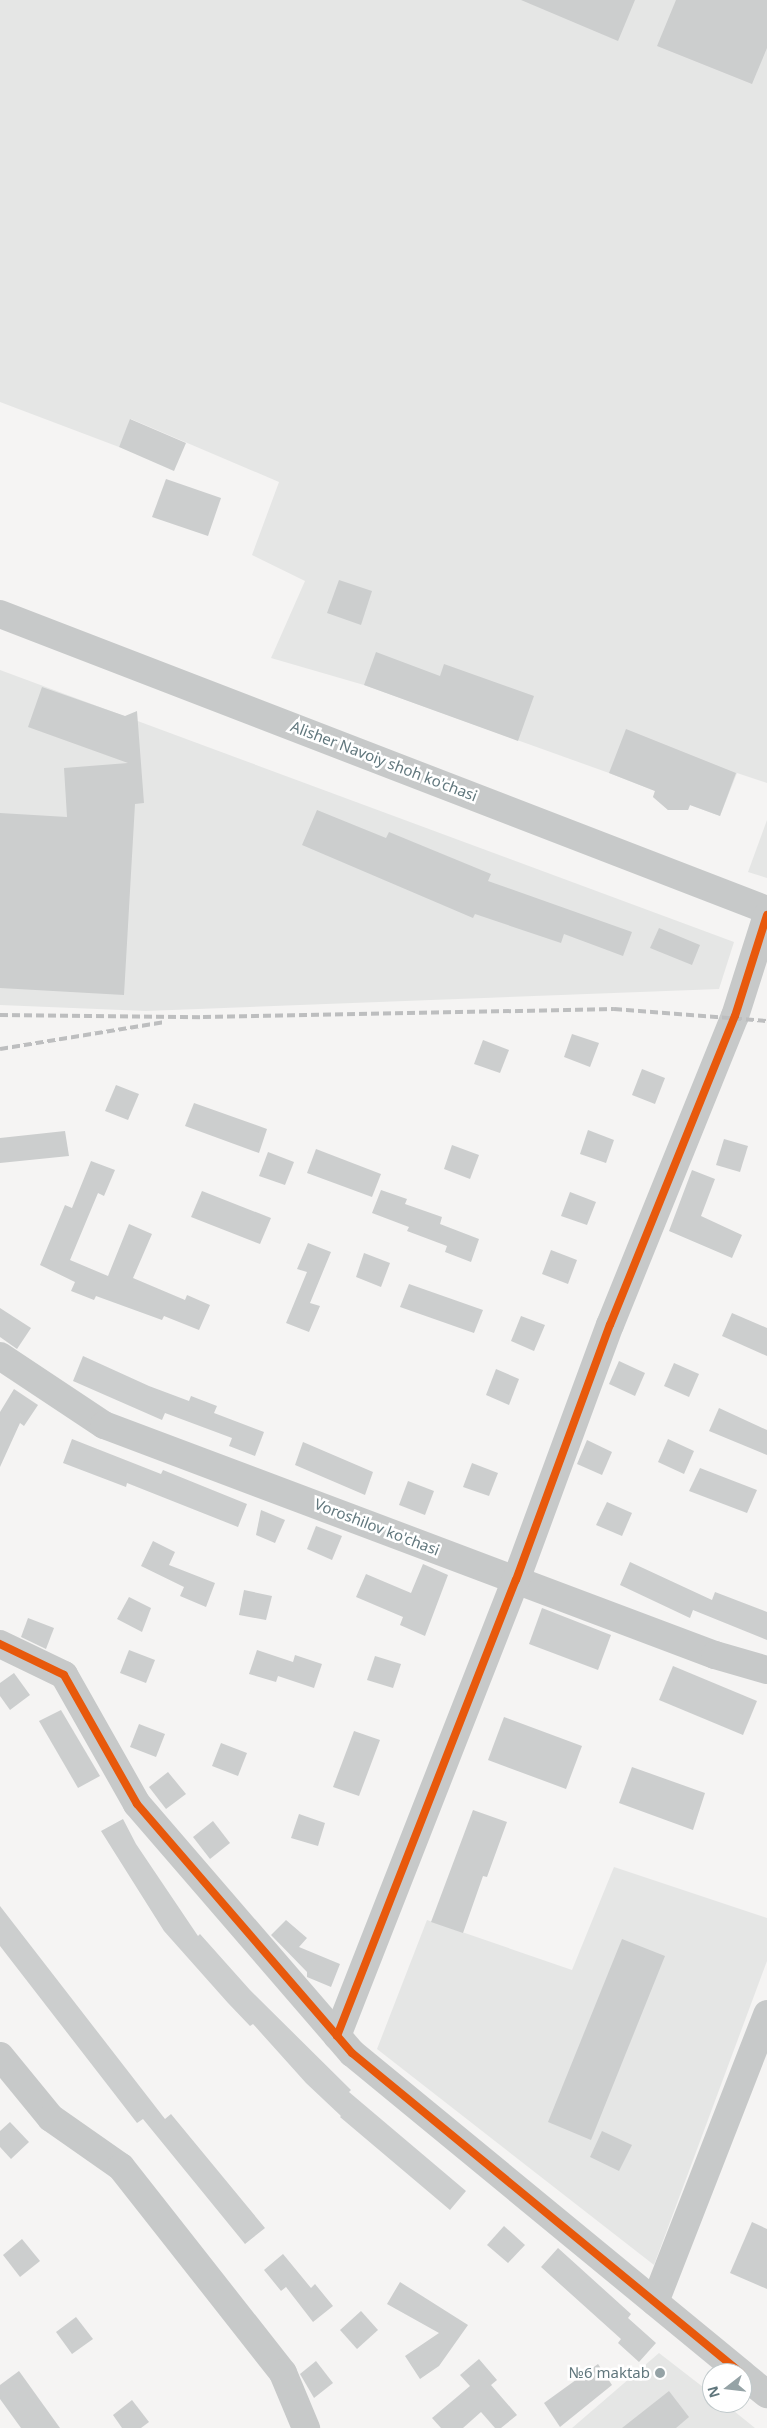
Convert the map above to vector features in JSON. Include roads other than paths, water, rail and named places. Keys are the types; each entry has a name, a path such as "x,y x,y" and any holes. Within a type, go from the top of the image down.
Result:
{"street":[{"name":"Alisher Navoiy shoh ko'chasi","path":"0,614 767,910"},
{"path":"336,2036 516,1580 610,1325 735,1016 767,915"},
{"name":"Voroshilov ko'chasi","path":"0,1356 104,1424 715,1654 767,1670"},
{"path":"0,1644 64,1675 137,1804 352,2053 730,2363"},
{"path":"655,2302 767,2014"},
{"path":"0,2056 51,2118 121,2167 283,2373 306,2428"},
{"path":"752,2381 767,2394"}],"railway":[{"path":"0,1015 203,1017 614,1009 767,1021"},
{"path":"0,1049 165,1022"}],"place":[{"name":"№6 maktab","path":"660,2373"}]}
